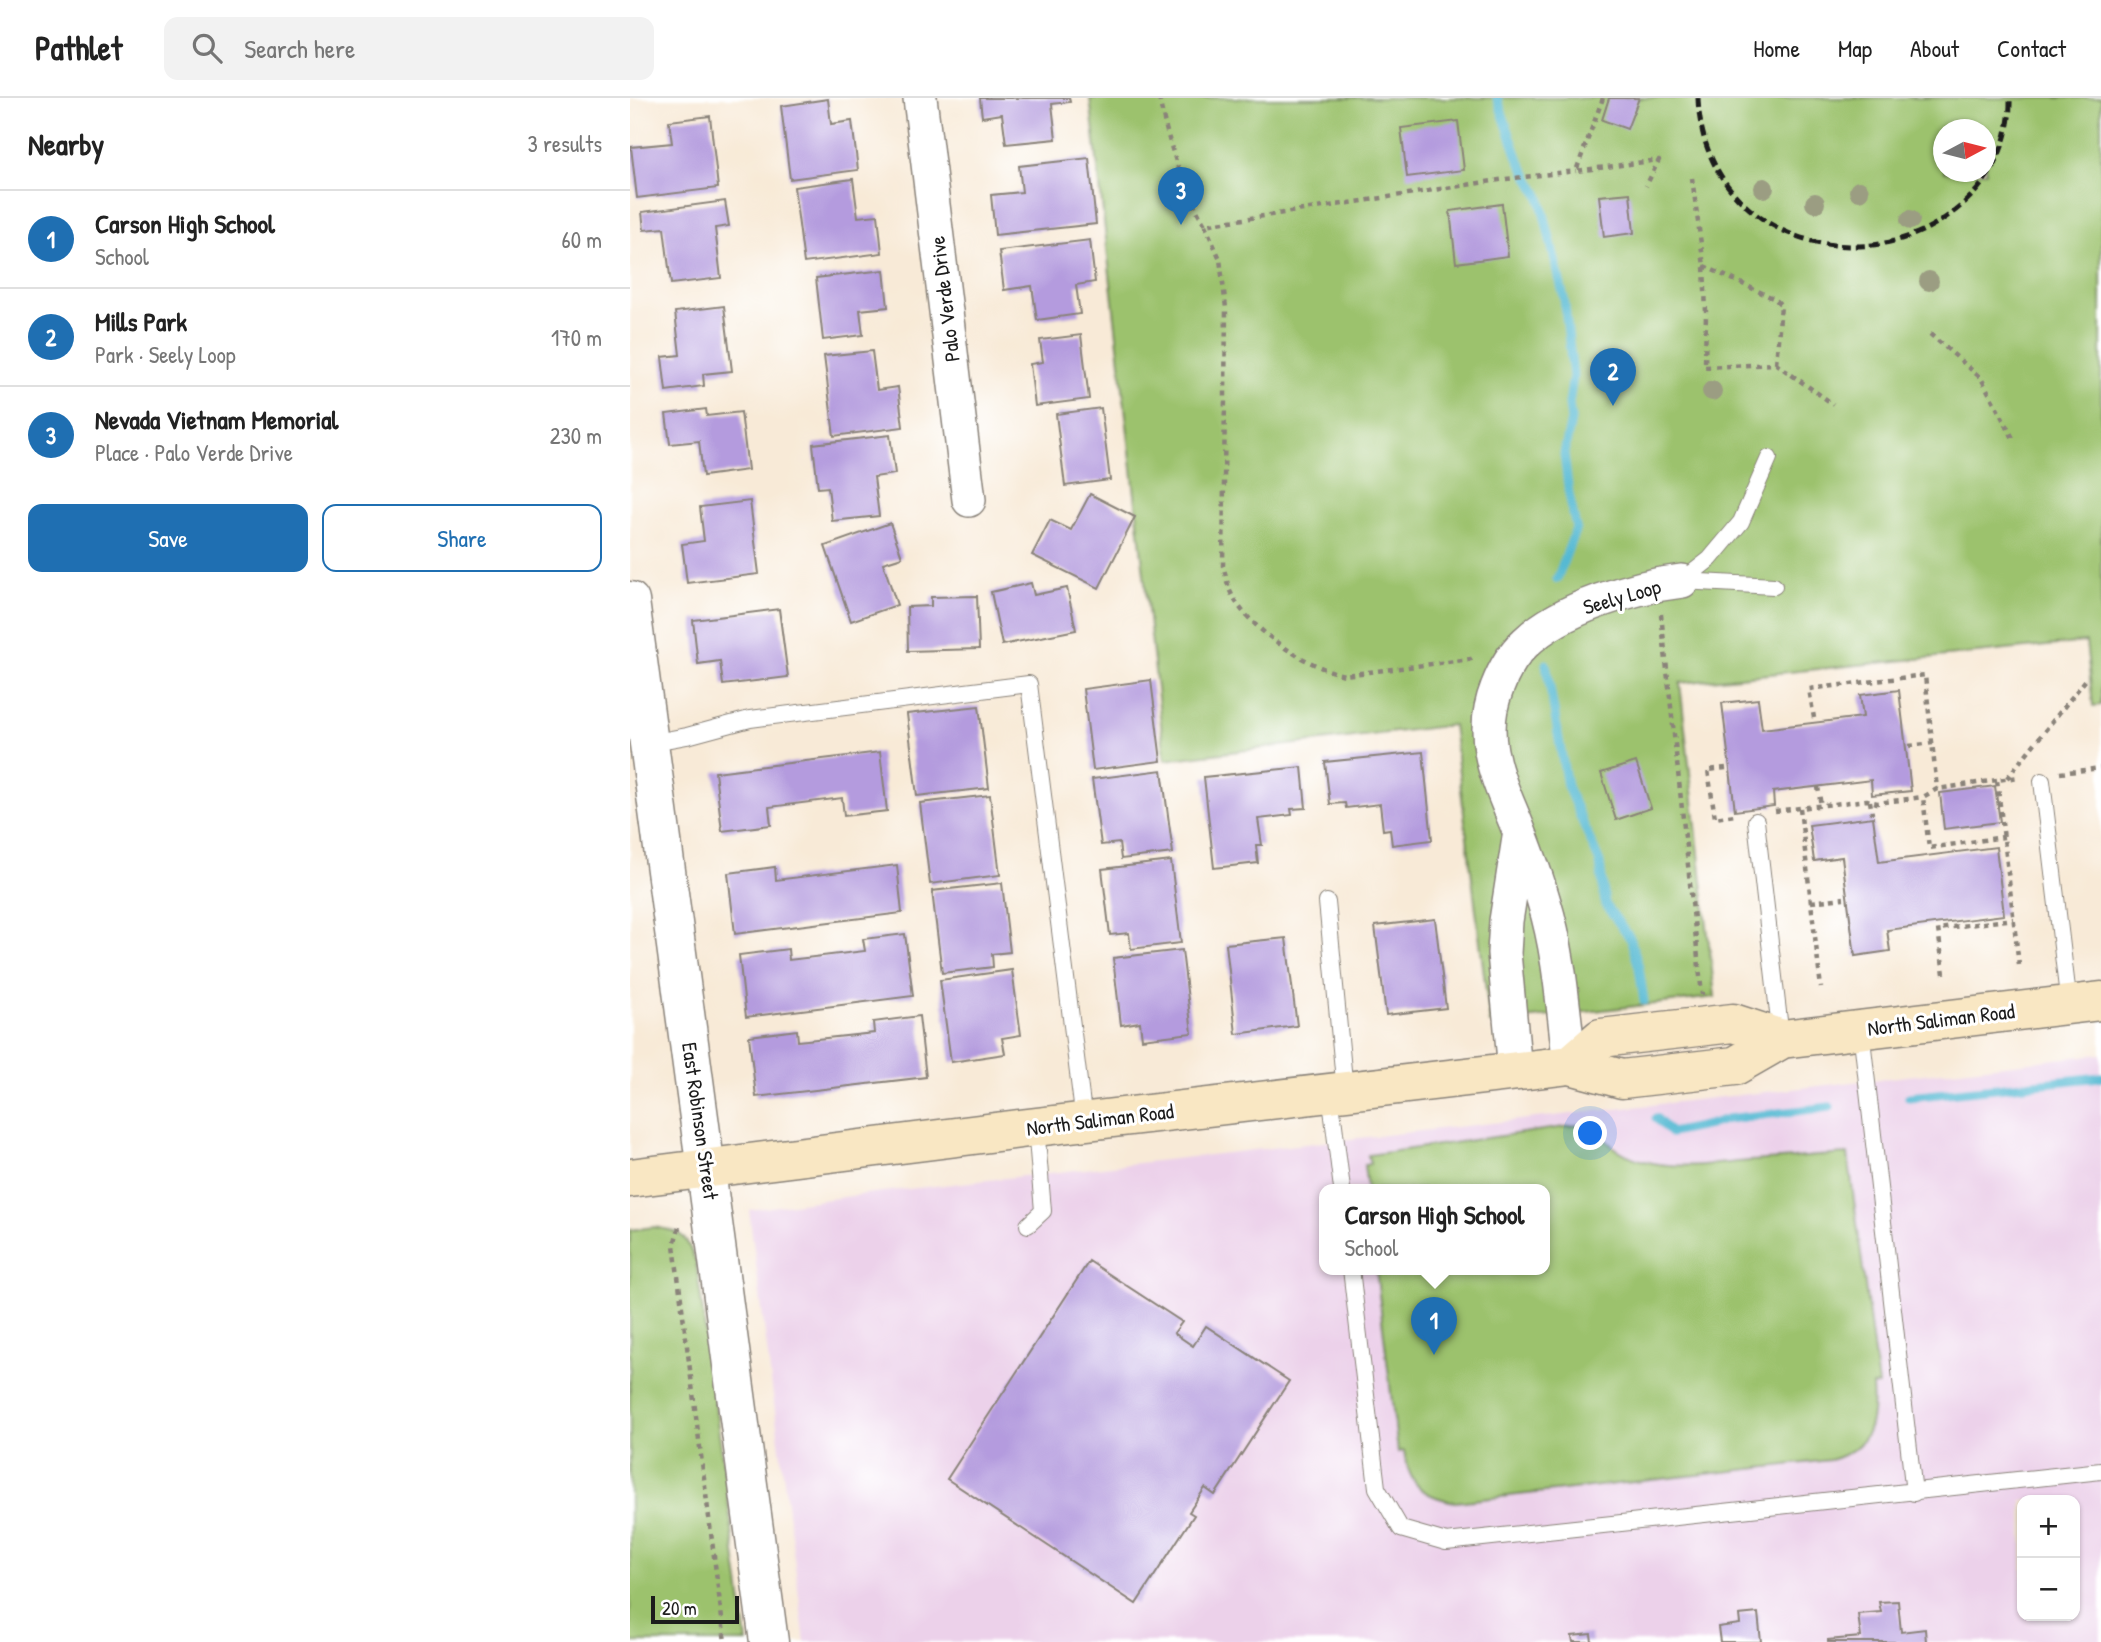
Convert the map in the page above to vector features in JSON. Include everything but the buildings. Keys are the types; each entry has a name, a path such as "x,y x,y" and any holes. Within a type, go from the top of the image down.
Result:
{"main road":[{"name":"North Saliman Road","path":"630,1178 1084,1121 1570,1065 1622,1079 1735,1066 1782,1039 2085,1003"}],"street":[{"name":"Palo Verde Drive","path":"920,98 969,500"},
{"name":"Seely Loop","path":"1570,1065 1553,938 1544,901 1497,775 1489,735 1491,705 1508,665 1525,642 1570,613 1598,602 1670,584"},
{"name":"East Robinson Street","path":"630,601 769,1642"},
{"path":"1515,1071 1504,953 1506,921 1520,833"}],"lane":[{"name":"Seely Loop","path":"1670,584 1710,559 1741,522 1769,458"},
{"name":"Seely Loop","path":"1670,584 1774,586"},
{"path":"649,743 778,715 1029,684 1084,1121"},
{"path":"2041,777 2085,1003"},
{"path":"1756,821 1782,1039"},
{"path":"1326,902 1342,1184"},
{"path":"1861,1030 1914,1493"},
{"path":"1028,1225 1043,1211 1036,1127"},
{"path":"1352,1275 1377,1488 1401,1529 1446,1542 2101,1471"}],"path":[{"path":"1159,98 1166,136 1195,209 1220,259 1226,307 1223,566 1231,592 1245,614 1276,643 1332,673 1345,675 1471,659 1481,653"},
{"path":"1576,171 1603,98"},
{"path":"1205,225 1506,179 1659,160 1646,186"},
{"path":"1692,178 1704,266 1705,367 1776,364 1833,404"},
{"path":"1704,266 1775,299 1780,305 1776,364"},
{"path":"1930,334 1981,378 2014,440"},
{"path":"1670,584 1703,1003"},
{"path":"1814,718 1809,689 1925,675 1937,789"},
{"path":"2006,779 2088,677"},
{"path":"1909,746 1933,743"},
{"path":"1726,768 1708,770 1715,818 1738,815"},
{"path":"1773,811 1867,800 1877,803 1923,797 1937,789 2101,768"},
{"path":"1997,780 2019,965"},
{"path":"1818,787 1821,806"},
{"path":"1923,797 1929,848 2004,837"},
{"path":"1870,801 1872,814"},
{"path":"1800,808 1821,988"},
{"path":"1811,901 1844,898"},
{"path":"1944,974 1938,929 2014,919"},
{"path":"679,1227 674,1245 725,1642"}],"shaded area":[{"path":"2101,1054 2101,1642 805,1642 749,1210 873,1193"}],"green space":[{"path":"1090,98 2101,98 2101,705 2093,706 2086,642 1680,683 1715,997 1490,1023 1453,725 1165,760"},
{"path":"1592,1123 1606,1141 1623,1153 1643,1161 1664,1164 1707,1165 1848,1154 1878,1385 1872,1386 1871,1423 1862,1442 1854,1449 1830,1460 1455,1502 1426,1492 1409,1472 1404,1451 1398,1452 1377,1275 1550,1275 1550,1184 1366,1184 1364,1165 1370,1164 1368,1155"},
{"path":"654,1227 682,1236 696,1262 747,1642 630,1642 630,1230"}],"waterway":[{"path":"1497,98 1519,160 1540,197 1564,298 1573,376 1569,404 1571,420 1564,454 1576,528 1557,579"},
{"path":"1546,664 1567,786 1600,863 1605,904 1630,938 1639,967 1644,1001"},
{"path":"1909,1097 2101,1077"},
{"path":"1656,1118 1671,1133 1727,1119 1830,1107"}],"railway":[{"path":"1698,98 1708,148 1730,189 1763,219 1804,239 1848,246 1894,241 1937,223 1976,191 1991,171 2002,148 2010,98"}],"place":[{"name":"Nevada Vietnam Memorial","path":"1181,225"},
{"name":"Mills Park","path":"1613,406"},
{"name":"Carson High School","path":"1434,1355"}]}
